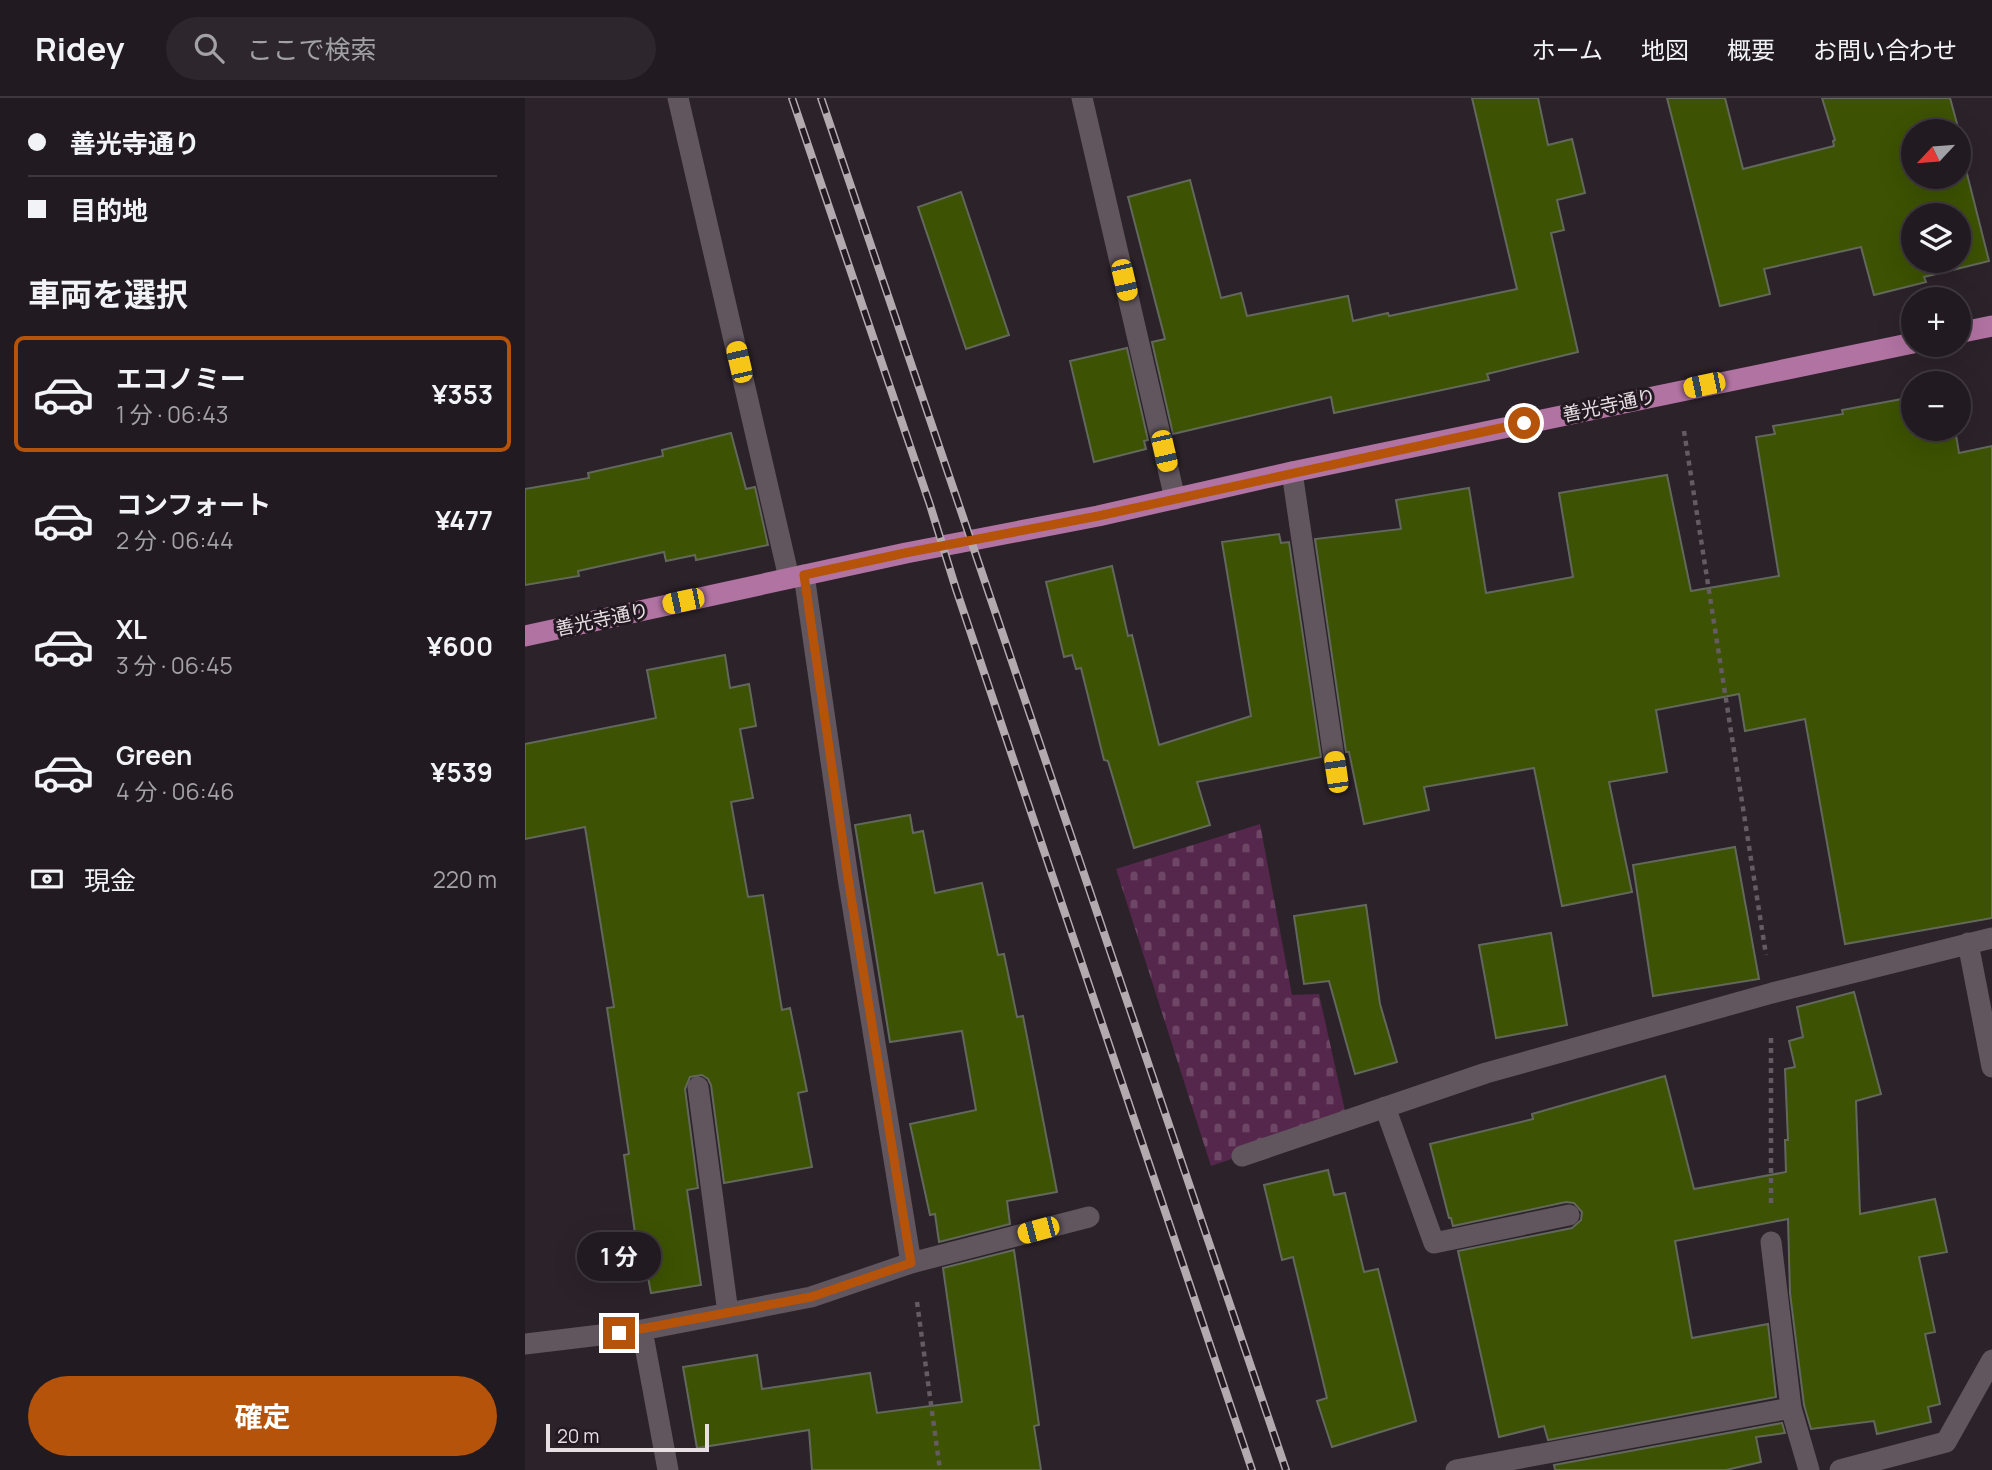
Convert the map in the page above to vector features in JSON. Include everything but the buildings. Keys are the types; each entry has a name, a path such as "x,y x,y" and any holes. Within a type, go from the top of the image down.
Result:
{"main road":[{"path":"1971,330 1992,326"},
{"name":"善光寺通り","path":"525,636 1901,345"}],"lane":[{"path":"678,98 797,577 911,1263"},
{"path":"1082,98 1175,499"},
{"path":"1292,472 1336,772"},
{"path":"1242,1156 1486,1073 1772,993 1992,939"},
{"path":"1968,943 1992,1067"},
{"path":"698,1087 728,1313"},
{"path":"1385,1107 1434,1243 1569,1216"},
{"path":"525,1345 642,1330 811,1297 911,1263 1089,1217"},
{"path":"1771,1242 1791,1408 1809,1470"},
{"path":"642,1330 668,1470"},
{"path":"1840,1470 1946,1442 1992,1360"},
{"path":"1457,1470 1791,1408"}],"path":[{"path":"1678,391 1772,993 1771,1242"},
{"path":"911,1263 940,1470"}],"green space":[{"path":"1260,824 1292,995 1319,994 1347,1120 1211,1166 1116,869"}],"railway":[{"path":"792,98 1252,1470"},
{"path":"821,98 1286,1470"}],"route":[{"path":"619,1333 811,1297 911,1263 848,878 804,575 1098,516 1524,423"}]}
